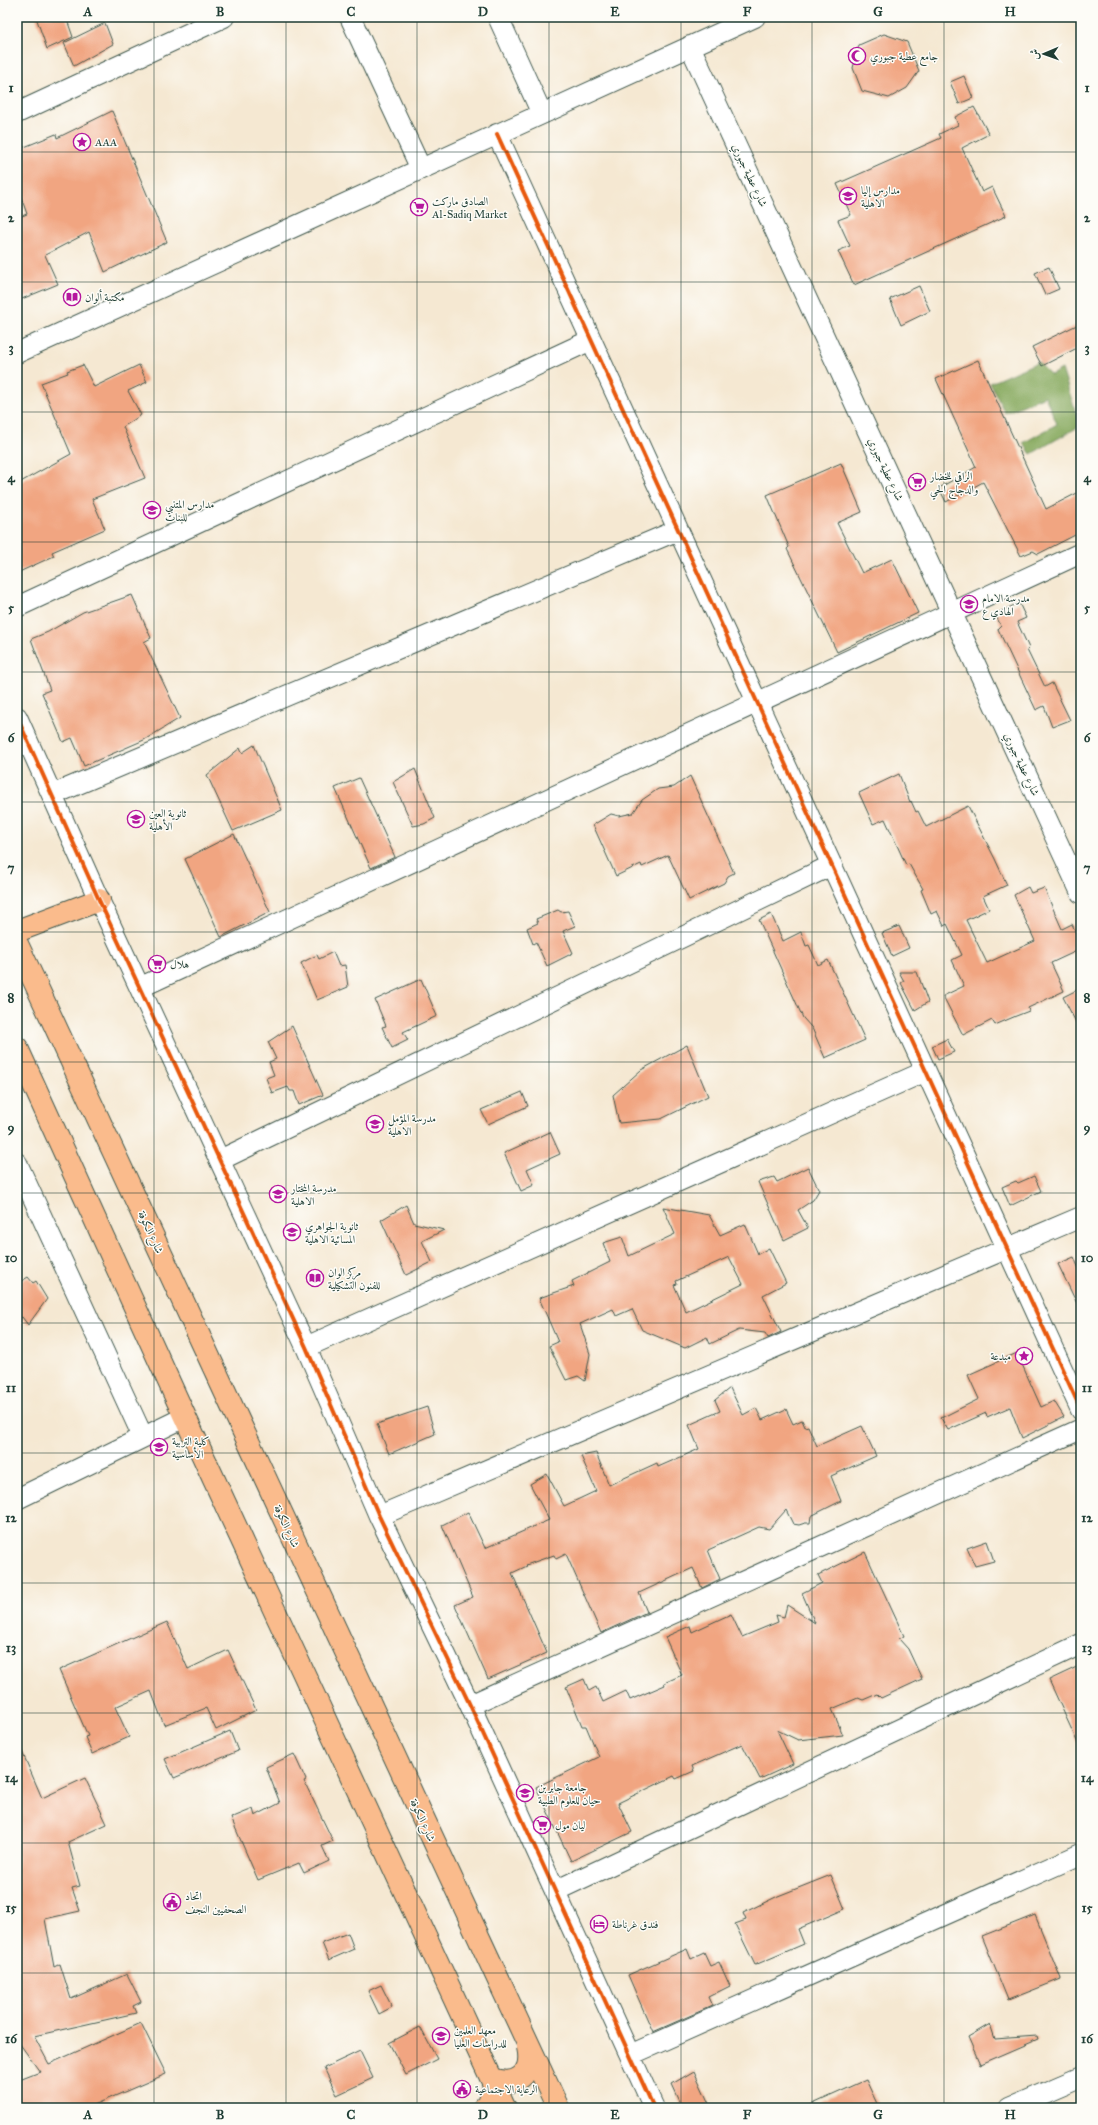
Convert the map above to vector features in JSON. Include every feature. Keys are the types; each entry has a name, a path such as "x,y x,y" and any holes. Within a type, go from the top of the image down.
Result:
{"main road":[{"path":"17,931 99,900"},
{"name":"شارع الكوفة","path":"17,944 528,2047 558,2108"},
{"path":"17,1048 185,1417 505,2108"},
{"path":"493,2083 512,2082 522,2077 528,2068 531,2058 528,2047"},
{"path":"484,2108 489,2103 493,2083"}],"street":[{"path":"17,112 224,17"},
{"path":"350,17 421,168"},
{"path":"498,17 542,114"},
{"path":"17,353 755,17"},
{"name":"شارع عطية جبوري","path":"690,46 1081,893"},
{"path":"497,134 1081,1410"},
{"path":"17,607 591,340"},
{"path":"52,795 678,530"},
{"path":"141,987 1081,553"},
{"path":"17,717 99,900 141,987 306,1347 379,1516 470,1705 654,2108"},
{"path":"220,1160 832,865"},
{"path":"306,1347 926,1071"},
{"path":"17,1163 143,1437"},
{"path":"379,1516 1081,1217"},
{"path":"17,1499 185,1417"},
{"path":"470,1705 1081,1429"},
{"path":"555,1890 1081,1644"},
{"path":"630,2055 1081,1854"},
{"path":"1009,2108 1081,2077"}],"green space":[{"path":"1038,362 1051,375 1062,369 1080,426 1031,454 1023,443 1057,424 1045,396 1005,413 990,383"}],"building":[{"path":"36,17 66,17 73,37 47,49"},
{"path":"105,23 113,44 74,66 64,43"},
{"path":"884,34 907,42 919,71 907,88 889,98 862,91 853,68 859,45"},
{"path":"964,76 973,98 959,104 950,82"},
{"path":"974,107 989,134 962,148 982,192 992,187 1006,216 854,285 838,251 850,246 838,220 851,215 837,184 941,138 939,134 958,125 955,117"},
{"path":"112,111 167,242 105,272 89,232 45,255 58,284 17,301 17,218 27,214 17,186 17,150 56,134 57,138"},
{"path":"1049,267 1059,289 1045,295 1035,273"},
{"path":"919,286 930,311 901,325 890,299"},
{"path":"1081,323 1081,346 1042,366 1032,347"},
{"path":"978,360 1046,509 1081,491 1081,532 1038,554 1033,551 1021,556 983,482 946,502 939,488 976,467 936,379"},
{"path":"83,365 94,387 139,365 147,382 128,391 141,415 123,427 145,478 92,499 105,529 52,552 54,556 17,573 17,484 71,454 41,383 68,373 67,371"},
{"path":"841,463 862,512 837,523 862,573 892,559 918,613 837,652 787,549 789,547 767,495"},
{"path":"132,595 151,638 144,642 180,718 144,740 84,766 72,738 63,742 42,693 50,690 31,639 48,632 83,612"},
{"path":"1019,603 1026,618 1017,622 1029,648 1027,650 1045,687 1052,683 1070,720 1052,727 1044,706 1036,710 998,629 1001,626 995,614"},
{"path":"254,745 282,810 233,831 207,775 240,748 242,753"},
{"path":"415,769 435,818 424,824 413,826 393,782"},
{"path":"899,774 910,802 911,801 916,812 918,811 926,827 968,806 995,859 1007,885 983,896 989,909 966,920 987,963 1035,941 1014,895 1028,887 1031,893 1044,888 1062,929 1072,924 1081,944 1081,949 1051,963 1064,991 1028,1008 1029,1011 995,1025 992,1020 963,1035 943,996 964,986 952,960 962,955 947,924 944,926 937,911 931,914 921,890 923,889 909,864 906,865 885,819 873,824 859,793"},
{"path":"690,776 734,873 728,876 724,883 689,900 668,855 642,867 641,864 616,876 593,825 611,814 619,816 633,813 642,800 658,789 674,787"},
{"path":"359,778 395,857 371,868 335,788"},
{"path":"234,834 270,912 221,937 185,859"},
{"path":"558,910 561,912 568,911 575,926 563,931 573,953 547,966 536,942 533,944 527,928 538,923 536,919"},
{"path":"771,914 783,941 801,932 806,946 809,945 818,965 828,960 865,1040 825,1058 812,1028 803,1018 759,920"},
{"path":"899,926 909,948 892,956 882,933"},
{"path":"333,952 339,966 345,965 348,987 317,1000 301,963 317,955 319,959"},
{"path":"899,972 917,972 928,1002 915,1010 901,983 904,981"},
{"path":"421,979 437,1016 403,1032 408,1040 392,1048 382,1027 386,1026 375,1000"},
{"path":"1081,988 1081,1032 1063,997"},
{"path":"292,1026 323,1095 299,1105 294,1091 290,1091 288,1087 272,1093 266,1078 274,1075 269,1062 276,1059 268,1042"},
{"path":"947,1039 954,1052 938,1059 932,1046"},
{"path":"687,1045 708,1096 661,1119 619,1123 613,1095 641,1070"},
{"path":"522,1092 528,1106 488,1124 481,1110"},
{"path":"550,1132 560,1154 527,1169 534,1185 521,1191 504,1153"},
{"path":"808,1167 819,1190 813,1200 798,1210 808,1228 784,1240 758,1182 774,1177 777,1182"},
{"path":"1034,1176 1041,1191 1010,1206 1002,1187 1016,1181 1018,1183"},
{"path":"406,1205 414,1223 444,1230 422,1241 432,1262 406,1275 381,1220"},
{"path":"663,1207 709,1215 720,1235 745,1224 758,1254 769,1248 786,1283 763,1295 781,1332 768,1338 765,1333 739,1330 710,1344 707,1337 685,1348 642,1330 632,1309 616,1316 613,1309 580,1324 590,1354 585,1381 578,1376 566,1380 549,1346 558,1342 539,1298 574,1286 572,1281 610,1262 603,1243 622,1237 629,1256 675,1234","holes":["729,1257 743,1284 686,1312 674,1285 677,1284 676,1281"]},
{"path":"1074,1257 1081,1274 1081,1312 1058,1264"},
{"path":"28,1277 33,1283 36,1281 47,1299 28,1325 22,1317 17,1320 17,1284"},
{"path":"1017,1353 1041,1407 1054,1401 1064,1417 1022,1438 1010,1407 987,1417 986,1413 948,1430 941,1418 979,1399 968,1375"},
{"path":"730,1388 743,1415 756,1408 762,1420 786,1409 793,1424 802,1420 805,1427 808,1426 817,1446 862,1426 876,1456 831,1476 841,1501 811,1516 810,1523 799,1525 793,1524 786,1510 769,1529 759,1527 708,1550 720,1579 702,1588 693,1568 639,1593 647,1612 601,1633 566,1554 556,1559 554,1555 526,1565 527,1566 512,1573 547,1653 488,1679 455,1605 473,1597 442,1525 468,1512 485,1548 549,1520 530,1484 547,1474 564,1506 596,1491 581,1456 596,1453 609,1485 657,1463 658,1467 699,1449 689,1425 720,1411 715,1400"},
{"path":"427,1407 435,1434 389,1454 377,1424"},
{"path":"987,1541 994,1561 975,1566 967,1548"},
{"path":"865,1552 904,1636 899,1639 908,1649 922,1679 881,1698 877,1694 863,1700 858,1698 832,1709 843,1735 798,1740 777,1730 793,1764 760,1779 742,1744 692,1766 694,1771 676,1779 674,1776 618,1803 632,1832 571,1861 536,1787 599,1757 586,1726 582,1726 566,1687 584,1679 589,1691 596,1687 603,1702 626,1691 630,1700 665,1685 664,1683 682,1675 665,1637 690,1626 692,1632 731,1614 742,1637 778,1622 776,1615 784,1617 787,1605 815,1623 802,1593 822,1583 818,1575"},
{"path":"167,1622 188,1669 228,1650 256,1710 216,1730 206,1708 164,1725 151,1691 115,1707 129,1737 92,1754 85,1737 88,1736 59,1670"},
{"path":"1081,1665 1081,1750 1049,1680"},
{"path":"230,1731 238,1751 174,1778 165,1759"},
{"path":"17,1740 42,1798 85,1778 107,1824 68,1842 80,1886 72,1888 80,1911 45,1919 54,1967 60,1964 71,1999 127,1974 141,2002 133,2006 136,2013 34,2036 49,2064 141,2023 166,2074 87,2108 17,2108 17,2081 40,2072 17,2040"},
{"path":"294,1754 306,1780 304,1781 333,1841 322,1846 329,1861 304,1873 299,1863 258,1880 231,1818 253,1809 255,1816 280,1803 266,1767"},
{"path":"831,1875 845,1909 798,1929 804,1944 755,1965 735,1924 746,1920 743,1913 778,1896"},
{"path":"1035,1915 1061,1979 1008,2000 982,1936"},
{"path":"348,1933 354,1949 329,1960 322,1943"},
{"path":"687,1949 691,1959 704,1953 710,1966 719,1962 730,1986 708,1997 712,2006 653,2032 628,1975"},
{"path":"381,1985 392,2007 379,2014 368,1991"},
{"path":"990,2024 995,2039 1037,2036 1038,2039 980,2064 968,2037"},
{"path":"420,2027 437,2059 406,2075 389,2043"},
{"path":"360,2051 373,2078 337,2095 324,2068"},
{"path":"694,2071 711,2108 683,2108 672,2084"},
{"path":"866,2080 879,2108 804,2108"}],"cycle path":[{"path":"497,134 1081,1410"},
{"path":"17,717 99,900 306,1347 379,1516 470,1705 654,2108"}],"place":[{"name":"جامع عطية جبوري","path":"857,56"},
{"name":"AAA","path":"82,142"},
{"name":"مدارس إليا الاهلية","path":"848,196"},
{"name":"الصادق ماركت Al-Sadiq Market","path":"419,207"},
{"name":"مكتبة ألوان","path":"72,297"},
{"name":"الراقي للخضار والدجاج الحي","path":"917,482"},
{"name":"مدارس المتنبي للبنات","path":"152,510"},
{"name":"مدرسة الامام الهادي ع","path":"969,604"},
{"name":"ثانوية العين الأهلية","path":"136,819"},
{"name":"هلال","path":"157,964"},
{"name":"مدرسة المؤمل الاهلية","path":"375,1124"},
{"name":"مدرسة المختار الاهلية","path":"278,1194"},
{"name":"ثانوية الجواهري المسائية الاهلية","path":"292,1232"},
{"name":"مركز الوان للفنون التشكيلية","path":"315,1278"},
{"name":"مبدعة","path":"1024,1356"},
{"name":"كلية التربية الأساسية","path":"159,1447"},
{"name":"جامعة جابر بن حيان للعلوم الطبية","path":"525,1793"},
{"name":"ليان مول","path":"542,1825"},
{"name":"اتحاد الصحفيين النجف","path":"172,1902"},
{"name":"فندق غرناطة","path":"599,1924"},
{"name":"معهد العلمين للدراسات العليا","path":"441,2036"},
{"name":"الرعاية الاجتماعية","path":"462,2089"}]}
